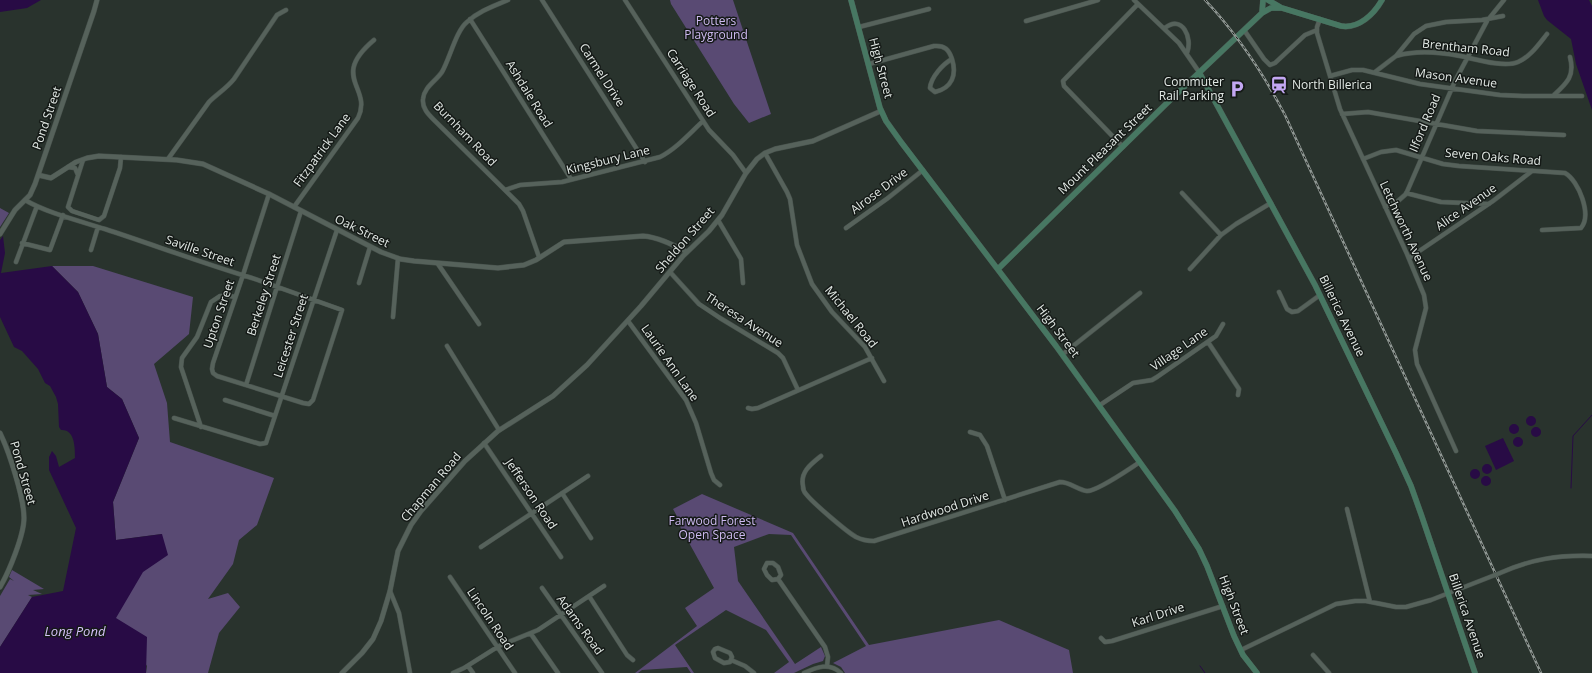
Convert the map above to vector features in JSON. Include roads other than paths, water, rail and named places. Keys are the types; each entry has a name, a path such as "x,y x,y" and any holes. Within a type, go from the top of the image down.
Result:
{"main road":[{"name":"High Street","path":"852,0 881,111 892,129 1063,354 1140,462 1199,549 1208,566 1240,650 1257,673"},
{"path":"1263,0 1262,12 1274,8 1282,8"},
{"path":"1268,0 1282,8 1349,27 1360,23 1374,11 1382,0"},
{"name":"Mount Pleasant Street","path":"998,269 1262,12"},
{"name":"Billerica Avenue","path":"1199,72 1320,295 1396,453 1411,486 1475,673"}],"street":[{"name":"Pond Street","path":"0,234 15,210 30,194 38,175 97,0"},
{"name":"Burnham Road","path":"508,0 477,14 470,19 461,30 442,72 426,90 423,98 423,104 426,111 434,120 505,190 523,211 539,258"},
{"name":"Carmel Drive","path":"542,0 645,162"},
{"name":"Carriage Road","path":"625,0 709,130 733,155 746,173"},
{"path":"1026,21 1098,0"},
{"name":"Billerica Avenue","path":"1134,0 1165,28 1187,53 1199,72"},
{"name":"Ilford Road","path":"1385,207 1398,202 1406,193 1452,88 1467,58 1488,19 1504,0"},
{"path":"1124,147 1064,86 1064,80 1138,4"},
{"path":"859,27 929,9"},
{"path":"168,159 209,102 234,79 277,15 286,10"},
{"path":"1375,72 1396,56 1412,36 1422,28 1446,22 1488,19 1503,16"},
{"name":"Ashdale Road","path":"470,19 571,179"},
{"path":"1244,30 1270,66 1307,34 1317,30 1320,19"},
{"path":"1165,28 1173,24 1179,25 1186,31 1189,38 1187,53"},
{"name":"Letchworth Avenue","path":"1317,30 1342,114 1409,258 1424,295 1426,308 1415,350 1415,356 1425,383 1456,451"},
{"name":"Brentham Road","path":"1396,56 1422,52 1500,63 1517,62 1530,54 1547,34"},
{"name":"Fitzpatrick Lane","path":"294,207 360,113 361,103 352,72 353,66 363,50 374,40"},
{"path":"869,64 937,45 945,47 952,59 955,70 952,81 940,91 932,90 930,86 933,78 945,63 952,59"},
{"path":"1554,96 1571,77 1572,67 1570,57"},
{"name":"Mason Avenue","path":"1330,76 1355,70 1375,72 1416,83 1509,96 1582,96"},
{"name":"Sheldon Street","path":"520,417 563,388 587,365 628,321 687,252 718,220 746,173 757,159 765,153 775,149 813,141 881,111"},
{"path":"1342,114 1368,112 1478,131 1564,135"},
{"name":"Kingsbury Lane","path":"505,190 520,184 550,183 645,162 668,153 703,121"},
{"name":"Seven Oaks Road","path":"1363,159 1388,150 1402,151 1443,164 1532,170 1565,174 1571,177 1578,185 1584,200 1585,222 1581,228 1542,230"},
{"name":"Michael Road","path":"765,153 790,199 797,245 812,284 826,304 865,347 884,381"},
{"name":"Oak Street","path":"38,175 51,178 67,167 83,160 99,156 168,159 203,164 269,194 370,247 398,258 438,264 498,268 524,264 539,258 564,242 643,236 657,238 687,252"},
{"path":"83,160 68,204 72,211 96,220 102,218 120,170 122,157"},
{"path":"67,167 75,168 78,176"},
{"name":"Alrose Drive","path":"846,228 888,198 923,170"},
{"name":"Alice Avenue","path":"1409,258 1489,204 1532,170"},
{"path":"1182,193 1221,235"},
{"path":"1406,193 1440,202 1489,204"},
{"name":"Upton Street","path":"246,385 212,373 213,363 269,194"},
{"name":"Saville Street","path":"25,200 36,206 166,249 200,263 243,275 342,310 310,403 305,404 281,396"},
{"path":"1190,269 1221,235 1271,203"},
{"path":"16,262 36,206"},
{"name":"Berkeley Street","path":"246,385 301,211"},
{"path":"22,243 50,250 63,215"},
{"path":"718,220 741,259 743,284"},
{"path":"91,250 98,227"},
{"name":"Leicester Street","path":"201,427 260,444 264,444 266,442 337,230"},
{"path":"359,284 370,247"},
{"path":"393,317 398,258"},
{"path":"438,264 479,324"},
{"name":"Theresa Avenue","path":"670,272 699,304 778,353 783,358 798,390"},
{"path":"1279,292 1287,309 1292,312 1298,310 1320,295"},
{"path":"1063,354 1140,294"},
{"path":"201,427 181,367 181,361 197,337 211,302 220,296 230,296 235,298"},
{"name":"Laurie Ann Lane","path":"628,321 686,400 696,423 711,473 714,480 720,484"},
{"name":"Village Lane","path":"1100,405 1132,383 1152,380 1158,377 1216,336 1223,324"},
{"path":"1208,342 1239,389 1238,395"},
{"path":"446,346 499,430"},
{"path":"748,408 755,409 872,358"},
{"path":"246,385 281,396"},
{"path":"225,400 275,416"},
{"name":"Chapman Road","path":"342,673 362,653 373,638 381,621 390,591 398,551 411,525 421,511 464,462 484,442 499,430 520,417"},
{"path":"174,418 201,427"},
{"name":"Pond Street","path":"0,432 17,481 23,505 24,519 12,560 0,587"},
{"path":"970,432 980,435 987,446 1005,500"},
{"name":"Jefferson Road","path":"484,442 561,557"},
{"name":"Hardwood Drive","path":"821,456 807,467 803,478 804,491 812,500 854,536 866,541 884,539 1060,482 1066,482 1085,490 1094,490 1140,462"},
{"path":"481,547 588,476"},
{"path":"562,493 590,538"},
{"path":"1347,509 1370,602"},
{"path":"1240,650 1336,604 1355,601 1406,607 1448,594 1525,562 1542,558 1592,556"},
{"path":"767,563 773,563 778,568 781,574 778,579 772,580 767,575 764,569 767,563"},
{"name":"Lincoln Road","path":"450,577 514,673"},
{"path":"778,579 825,647 828,656 827,666"},
{"path":"453,673 468,666 497,647 531,634 604,586"},
{"name":"Adams Road","path":"542,588 602,673"},
{"path":"390,591 399,613 410,673"},
{"path":"589,596 627,655 633,660"},
{"name":"Karl Drive","path":"1101,638 1106,642 1223,606"},
{"path":"531,634 558,673"},
{"path":"718,648 725,650 731,654 731,660 726,663 720,661 714,657 714,651 718,648"},
{"path":"1313,655 1330,673"},
{"path":"731,660 745,666 754,673"},
{"path":"468,666 473,673"},
{"path":"804,673 817,667 827,666 834,668 841,673"}],"water":[{"path":"0,0 41,0 27,8 0,12"},
{"path":"1538,0 1589,0 1592,6 1592,110 1576,64 1571,39 1547,20"},
{"name":"Long Pond","path":"3,236 5,253 1,273 52,266 78,292 98,334 107,387 122,399 139,438 113,502 116,540 162,534 168,555 143,572 116,618 147,637 146,673 0,673 0,647 32,597 63,591 76,528 49,470 49,457 52,451 56,456 59,467 75,458 75,449 72,436 66,431 61,430 59,427 58,404 50,386 45,383 38,369 22,351 14,347 0,317 0,240"},
{"path":"1529,416 1533,416 1535,417 1535,425 1529,426 1526,423 1526,419"},
{"path":"1512,424 1516,424 1518,425 1518,433 1512,434 1509,431 1509,427"},
{"path":"1534,427 1538,427 1540,428 1540,436 1534,437 1531,434 1531,430"},
{"path":"1516,437 1520,437 1522,438 1522,446 1516,447 1513,444 1513,440"},
{"path":"1503,438 1514,461 1496,470 1485,446"},
{"path":"1485,464 1489,464 1491,465 1491,473 1485,474 1482,471 1482,467"},
{"path":"1473,469 1477,469 1479,470 1479,478 1473,479 1470,476 1470,472"},
{"path":"1484,476 1488,476 1490,477 1490,485 1484,486 1481,483 1481,479"}],"waterway":[{"path":"1571,488 1573,436 1592,415"},
{"path":"1200,666 1205,673"}],"railway":[{"path":"1205,0 1217,13 1249,55 1268,84 1285,115 1541,673"}],"place":[{"name":"North Billerica","path":"1279,85"},
{"name":"Commuter Rail Parking","path":"1237,89"}],"park label":[{"name":"Potters Playground","path":"716,28"},
{"name":"Farwood Forest Open Space","path":"712,528"}]}
